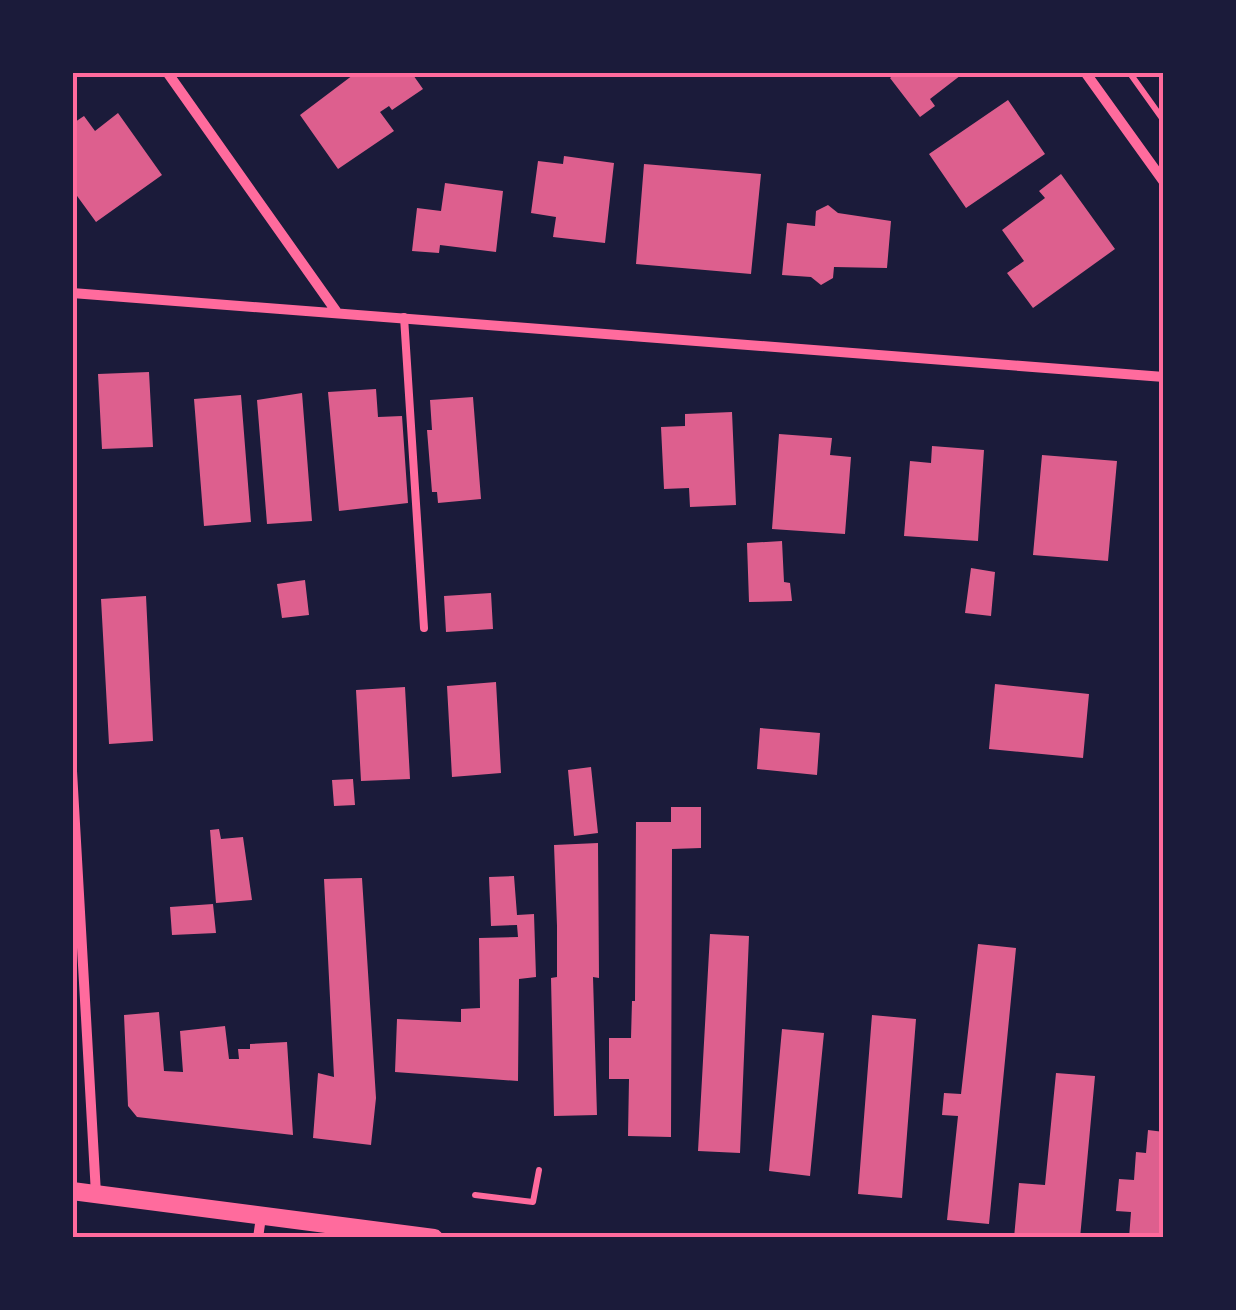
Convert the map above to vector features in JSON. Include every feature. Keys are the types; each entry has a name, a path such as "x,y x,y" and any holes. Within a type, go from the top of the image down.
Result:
{"street":[{"path":"166,72 336,311"},
{"path":"1086,72 1164,182"},
{"path":"72,293 1164,377"},
{"path":"72,772 96,1194"},
{"path":"72,1191 434,1238"},
{"path":"258,1238 260,1217"}],"lane":[{"path":"404,317 424,628"}],"path":[{"path":"1129,72 1164,120"},
{"path":"475,1195 533,1202 539,1170"}],"building":[{"path":"357,72 411,72 423,89 392,110 389,106 380,112 394,131 338,169 300,115"},
{"path":"897,72 965,72 930,99 935,106 920,117 890,78"},
{"path":"1008,100 1045,154 966,208 929,154"},
{"path":"118,113 162,175 96,222 72,189 72,124 84,116 95,131"},
{"path":"564,156 614,163 605,243 553,237 556,217 531,213 538,161 563,164"},
{"path":"644,164 761,174 751,274 636,264"},
{"path":"1061,174 1115,249 1033,308 1007,273 1024,261 1002,230 1045,198 1039,191"},
{"path":"445,183 503,191 496,252 440,245 439,253 412,251 417,208 441,211"},
{"path":"828,205 838,213 891,221 887,268 834,267 833,278 821,285 811,277 782,275 787,223 815,226 816,211"},
{"path":"149,372 153,447 102,449 98,374"},
{"path":"376,389 378,417 402,416 408,503 339,511 328,392"},
{"path":"302,393 312,521 267,524 257,400"},
{"path":"241,395 251,522 204,526 194,399"},
{"path":"473,397 481,499 438,503 437,492 432,492 427,430 432,430 430,400"},
{"path":"732,412 736,505 690,507 689,488 664,489 661,427 685,426 685,414"},
{"path":"779,434 832,438 830,455 851,457 845,534 772,529"},
{"path":"932,446 984,450 978,541 904,536 910,461 931,463"},
{"path":"1042,455 1117,461 1108,561 1033,555"},
{"path":"782,541 784,582 790,583 792,601 749,602 747,543"},
{"path":"971,568 995,572 991,616 965,613"},
{"path":"305,580 309,615 282,618 277,584"},
{"path":"491,593 493,629 446,632 444,596"},
{"path":"146,596 153,741 109,744 101,599"},
{"path":"496,682 501,773 452,777 447,686"},
{"path":"995,684 1089,694 1083,758 989,749"},
{"path":"405,687 410,779 361,781 356,690"},
{"path":"760,728 820,733 817,775 757,769"},
{"path":"591,767 598,833 574,836 568,770"},
{"path":"353,779 355,805 334,806 332,780"},
{"path":"671,807 701,807 701,848 672,849 671,1137 628,1136 629,1079 609,1079 609,1038 631,1038 635,1001 636,822 671,822"},
{"path":"219,829 221,839 243,837 252,900 216,903 210,830"},
{"path":"598,843 599,978 593,977 597,1115 554,1116 554,845"},
{"path":"514,876 517,915 534,914 536,977 519,979 518,1081 395,1072 397,1019 461,1022 461,1009 480,1008 479,938 518,937 517,925 491,926 489,877"},
{"path":"362,878 376,1098 371,1145 313,1138 318,1073 334,1077 324,879"},
{"path":"213,904 216,933 172,935 170,907"},
{"path":"710,934 749,936 740,1153 698,1151"},
{"path":"978,944 1016,948 989,1224 947,1220 958,1116 942,1115 944,1093 961,1094"},
{"path":"159,1012 164,1071 183,1072 180,1031 225,1026 229,1059 239,1059 238,1049 250,1049 250,1044 287,1042 293,1135 137,1117 128,1106 124,1015"},
{"path":"872,1015 916,1019 902,1198 858,1194"},
{"path":"782,1029 824,1033 810,1176 769,1171"},
{"path":"1056,1073 1095,1076 1080,1238 1014,1238 1019,1183 1045,1185"},
{"path":"1148,1130 1164,1132 1164,1238 1129,1238 1131,1212 1116,1211 1119,1179 1134,1180 1136,1152 1146,1153"}]}
